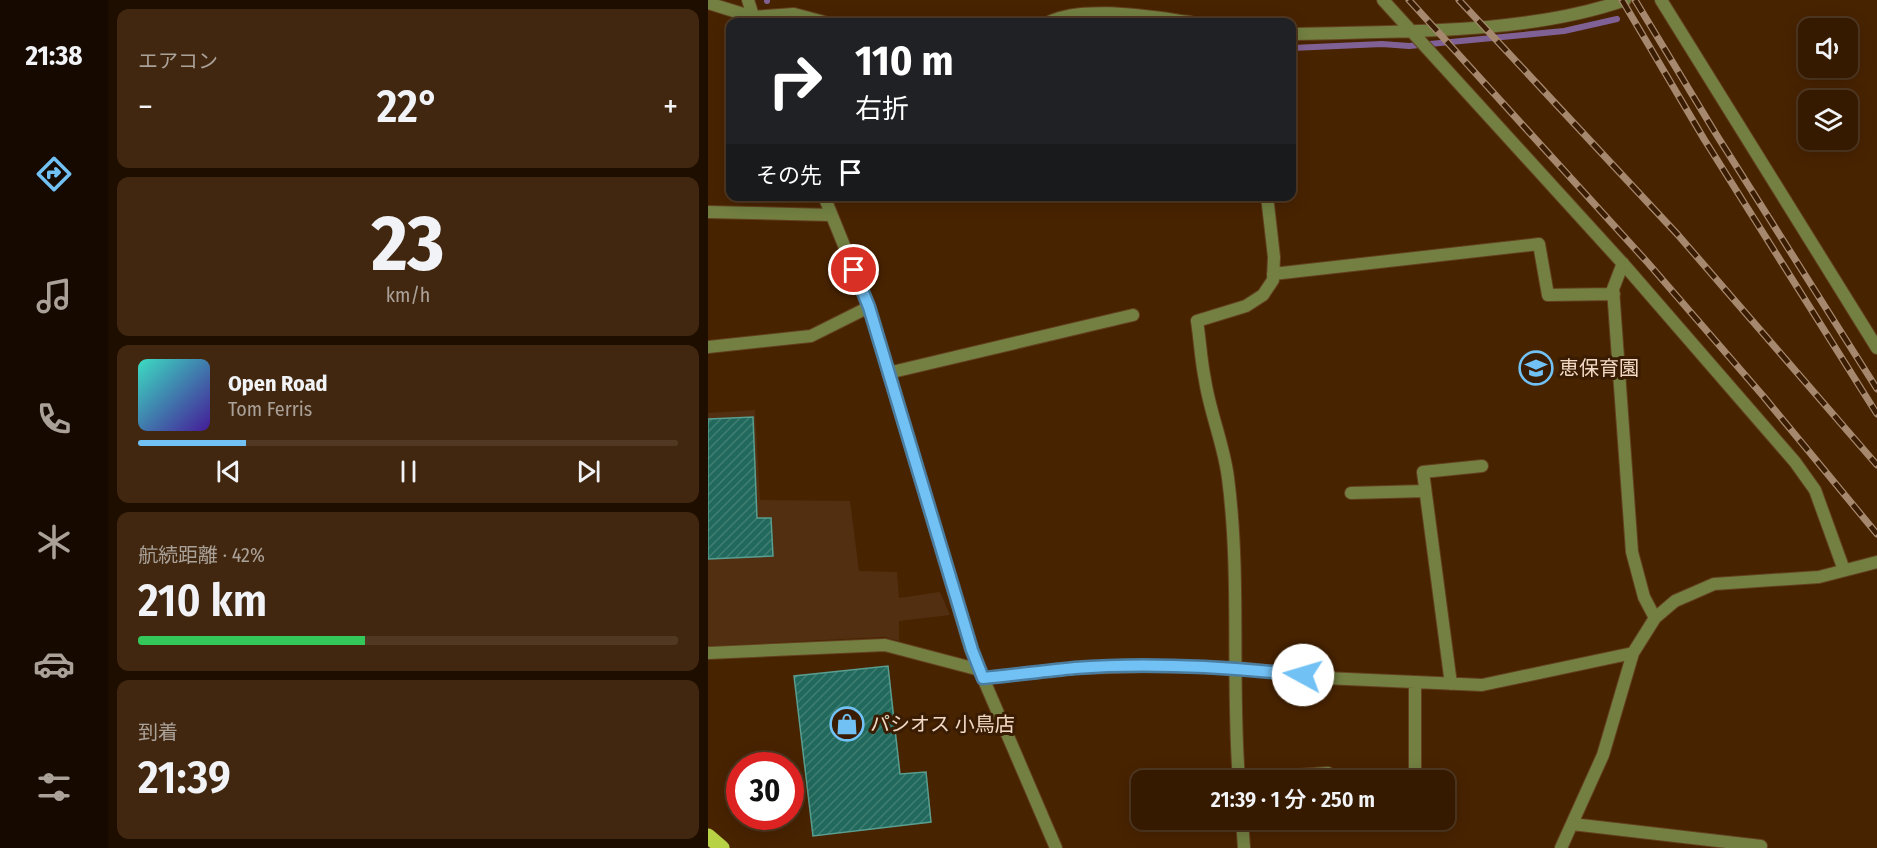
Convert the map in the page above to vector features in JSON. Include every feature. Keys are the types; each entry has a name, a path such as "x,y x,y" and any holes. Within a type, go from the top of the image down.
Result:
{"main road":[{"path":"708,836 723,848"}],"street":[{"path":"748,0 753,18"},
{"path":"1383,0 1623,263 1795,462 1815,490 1844,570"},
{"path":"1296,34 1413,31 1546,20 1600,4 1625,0"},
{"path":"1661,0 1877,348"},
{"path":"708,3 749,18"},
{"path":"767,18 794,14 809,18"},
{"path":"1058,18 1123,14 1156,18"},
{"path":"826,201 869,307 982,674 1056,848"},
{"path":"1238,770 1234,721 1238,668 1236,581 1228,477 1205,380 1197,321 1246,306 1263,296 1273,280 1267,201"},
{"path":"708,212 831,215"},
{"path":"1273,274 1539,244 1548,295 1614,294"},
{"path":"1623,263 1614,294 1632,552 1644,597 1654,618"},
{"path":"708,347 811,336 869,307"},
{"path":"888,373 1133,315"},
{"path":"1451,684 1423,472 1482,466"},
{"path":"1351,493 1425,491"},
{"path":"1561,848 1603,755 1633,653 1654,618 1675,601 1714,584 1807,579 1877,562"},
{"path":"708,653 885,645 982,674 1155,666 1238,668 1325,678 1482,685 1633,653"},
{"path":"1415,682 1415,770"},
{"path":"1572,824 1761,846"},
{"path":"1243,830 1244,848"}],"shaded area":[{"path":"755,410 760,500 850,501 859,571 897,572 899,598 940,592 950,615 899,621 899,641 884,637 708,646 708,413"}],"building":[{"path":"753,417 757,518 771,518 773,556 708,559 708,419"},
{"name":"パシオス 小鳥店","path":"888,666 900,774 926,772 931,822 813,836 794,676"}],"waterway":[{"path":"1296,48 1382,44 1409,46 1564,31 1617,19"}],"railway":[{"path":"1409,0 1648,263 1764,397 1877,534"},
{"path":"1459,0 1678,235 1877,465"},
{"path":"1622,0 1704,139 1877,414"},
{"path":"1635,0 1716,134 1877,389"}],"place":[{"name":"恵保育園","path":"1536,368"},
{"name":"パシオス 小鳥店","path":"847,724"}],"route":[{"path":"854,270 869,307 972,650 983,678 1076,668 1155,666 1238,668 1303,675"}]}
